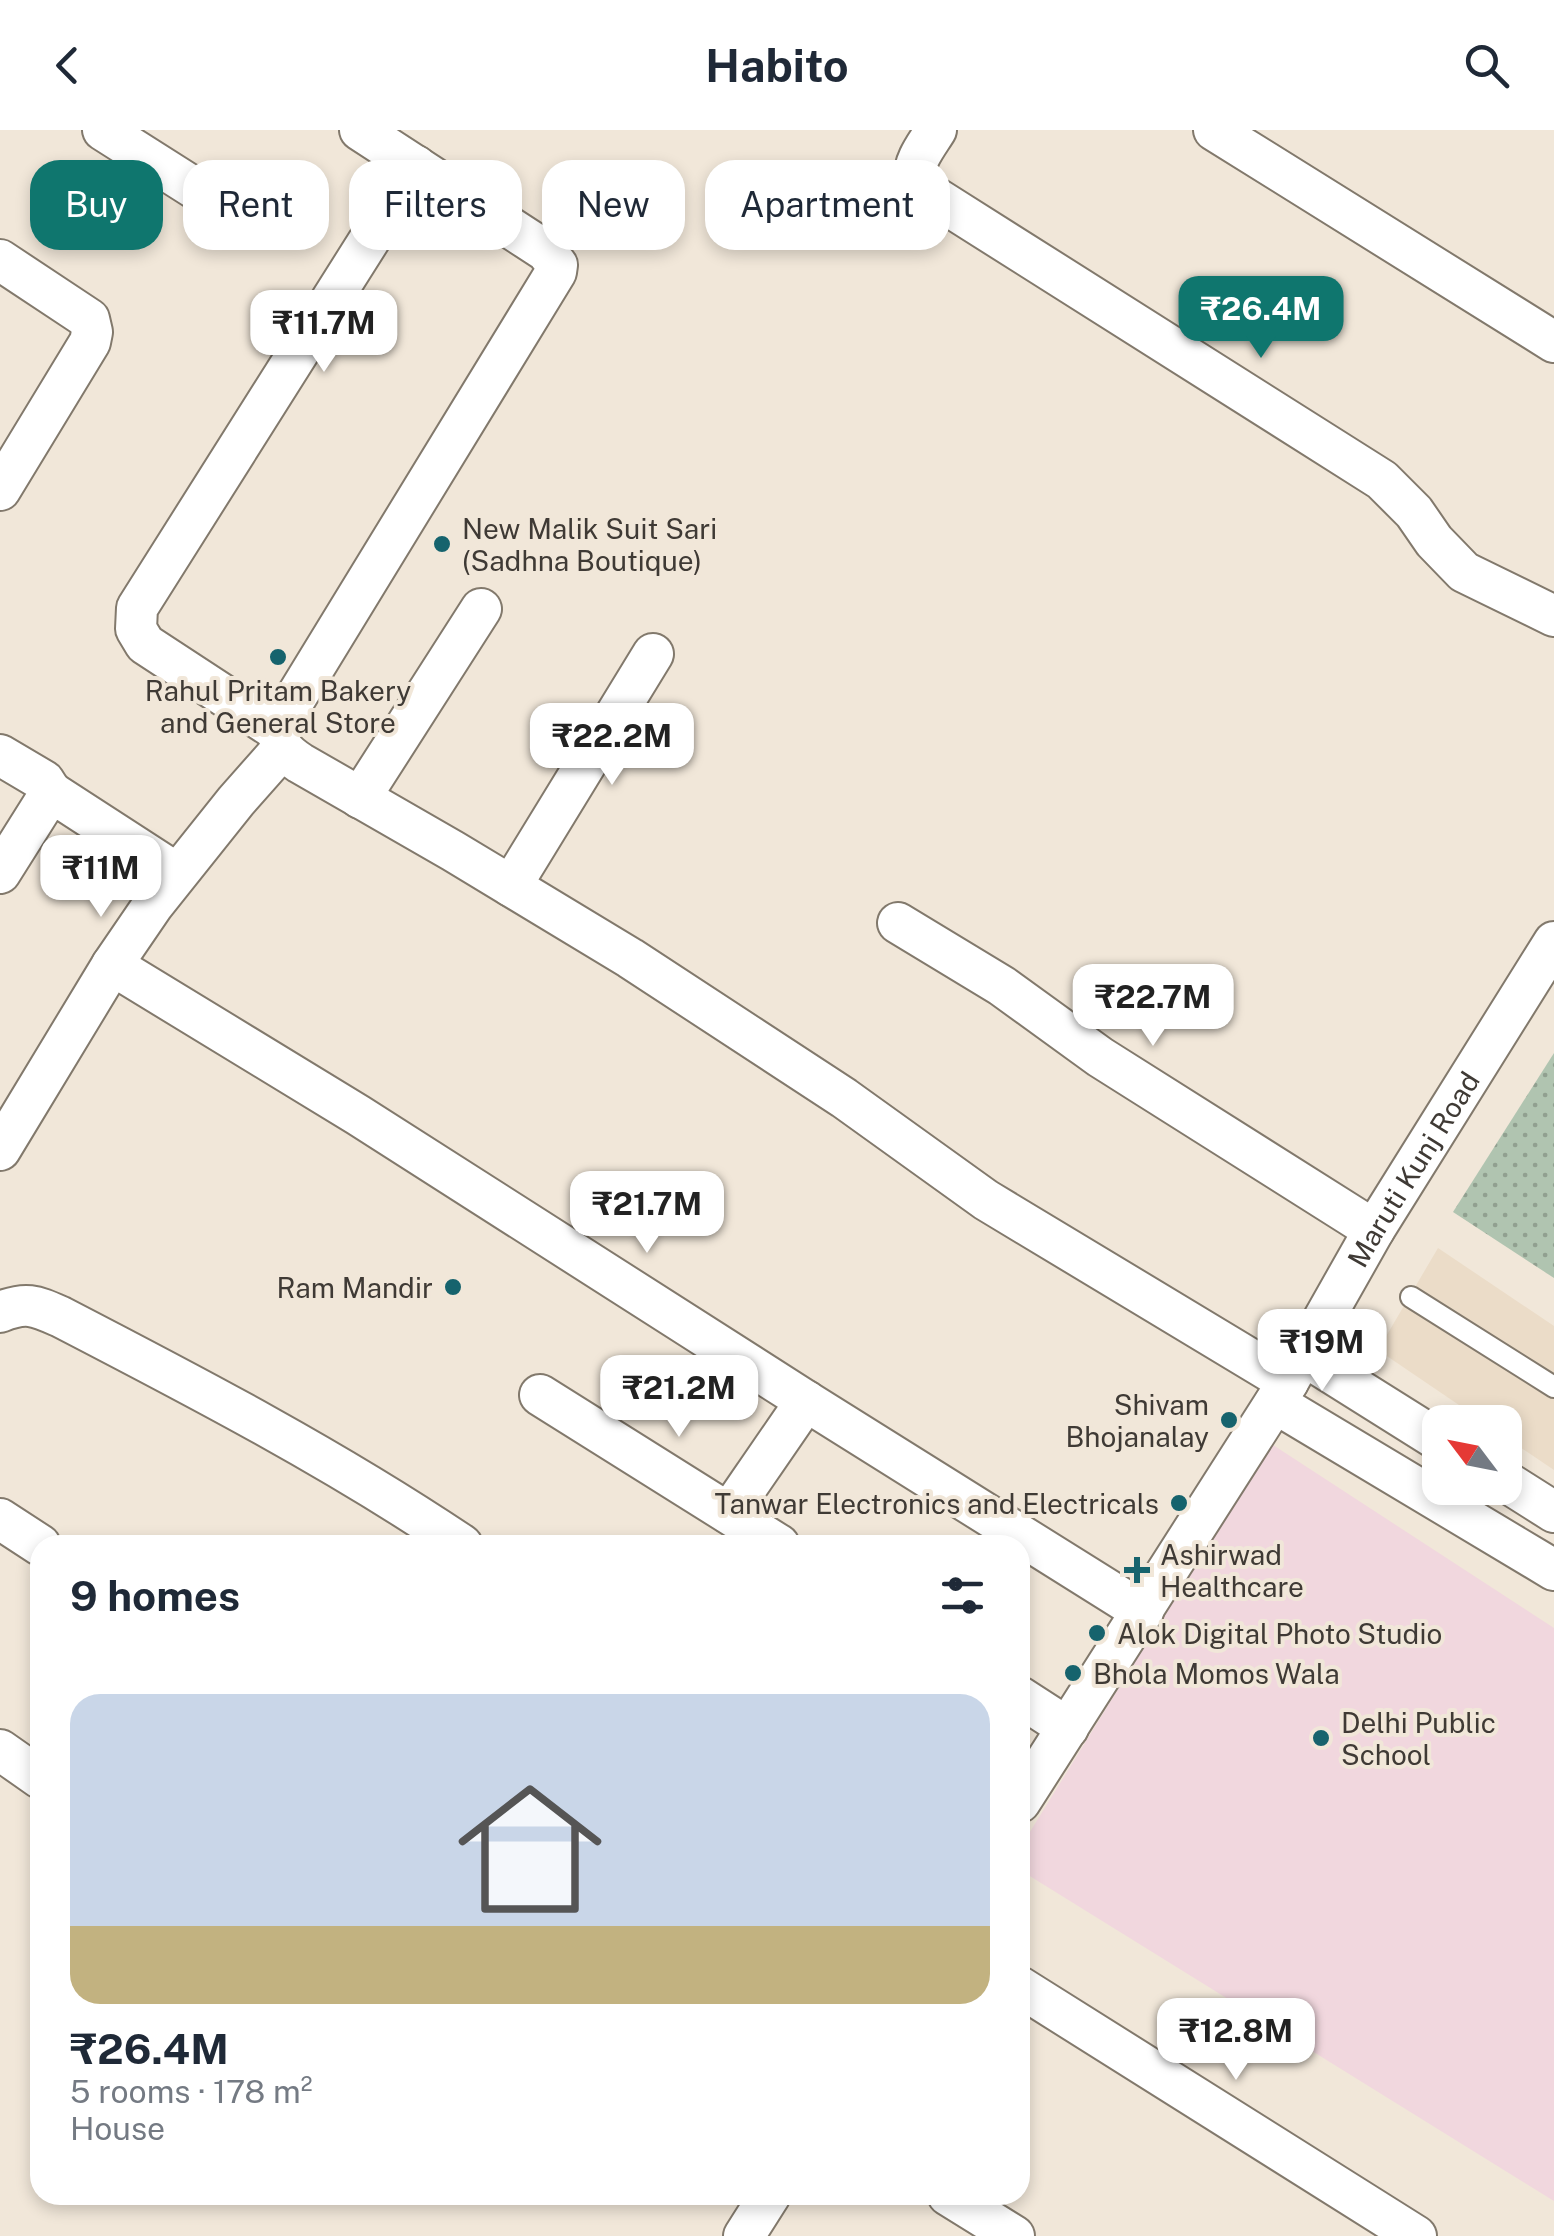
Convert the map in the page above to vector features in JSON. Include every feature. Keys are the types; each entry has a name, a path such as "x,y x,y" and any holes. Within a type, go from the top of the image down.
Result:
{"street":[{"path":"102,130 183,181"},
{"path":"360,130 407,160"},
{"path":"936,130 914,170 914,179 924,192 1382,480 1464,572 1554,616"},
{"path":"1214,130 1554,342"},
{"path":"0,1150 112,965 176,873 280,740 282,720 556,272 556,264 546,251 522,235"},
{"path":"363,250 137,608 136,629 145,644 280,740 300,764 630,958 844,1098 986,1200 1289,1380 1554,1570"},
{"path":"0,260 81,312 89,319 92,332 90,342 0,490"},
{"path":"360,798 481,608"},
{"path":"511,886 653,654"},
{"path":"0,754 176,873"},
{"path":"0,873 52,792"},
{"path":"898,923 1002,986 1100,1057 1374,1230"},
{"name":"Maruti Kunj Road","path":"1030,1787 1289,1380 1374,1230 1554,942"},
{"path":"112,965 343,1105 1020,1535"},
{"path":"0,1312 36,1306 62,1317 303,1446 447,1535"},
{"path":"1289,1380 1422,1434"},
{"path":"540,1395 764,1535"},
{"path":"729,1513 806,1401"},
{"path":"1522,1492 1554,1512"},
{"path":"0,1519 30,1538"},
{"path":"1030,1541 1143,1612"},
{"path":"1030,1704 1068,1728"},
{"path":"0,1750 30,1771"},
{"path":"1030,1993 1416,2236"},
{"path":"744,2236 764,2205"},
{"path":"964,2205 1014,2236"}],"lane":[{"path":"1411,1297 1554,1387"}],"shaded area":[{"path":"1438,1248 1554,1326 1554,1470 1522,1448 1522,1405 1459,1405 1378,1350"},
{"name":"Delhi Public School","path":"1270,1443 1554,1628 1554,2201 1030,1876 1030,1832"}],"green space":[{"path":"1554,1053 1554,1278 1453,1212"}],"place":[{"name":"New Malik Suit Sari (Sadhna Boutique)","path":"442,544"},
{"name":"Rahul Pritam Bakery and General Store","path":"278,657"},
{"name":"Ram Mandir","path":"453,1287"},
{"name":"Shivam Bhojanalay","path":"1229,1420"},
{"name":"Tanwar Electronics and Electricals","path":"1179,1503"},
{"name":"Ashirwad Healthcare","path":"1137,1570"},
{"name":"Alok Digital Photo Studio","path":"1097,1633"},
{"name":"Bhola Momos Wala","path":"1073,1673"},
{"name":"Delhi Public School","path":"1321,1738"}]}
